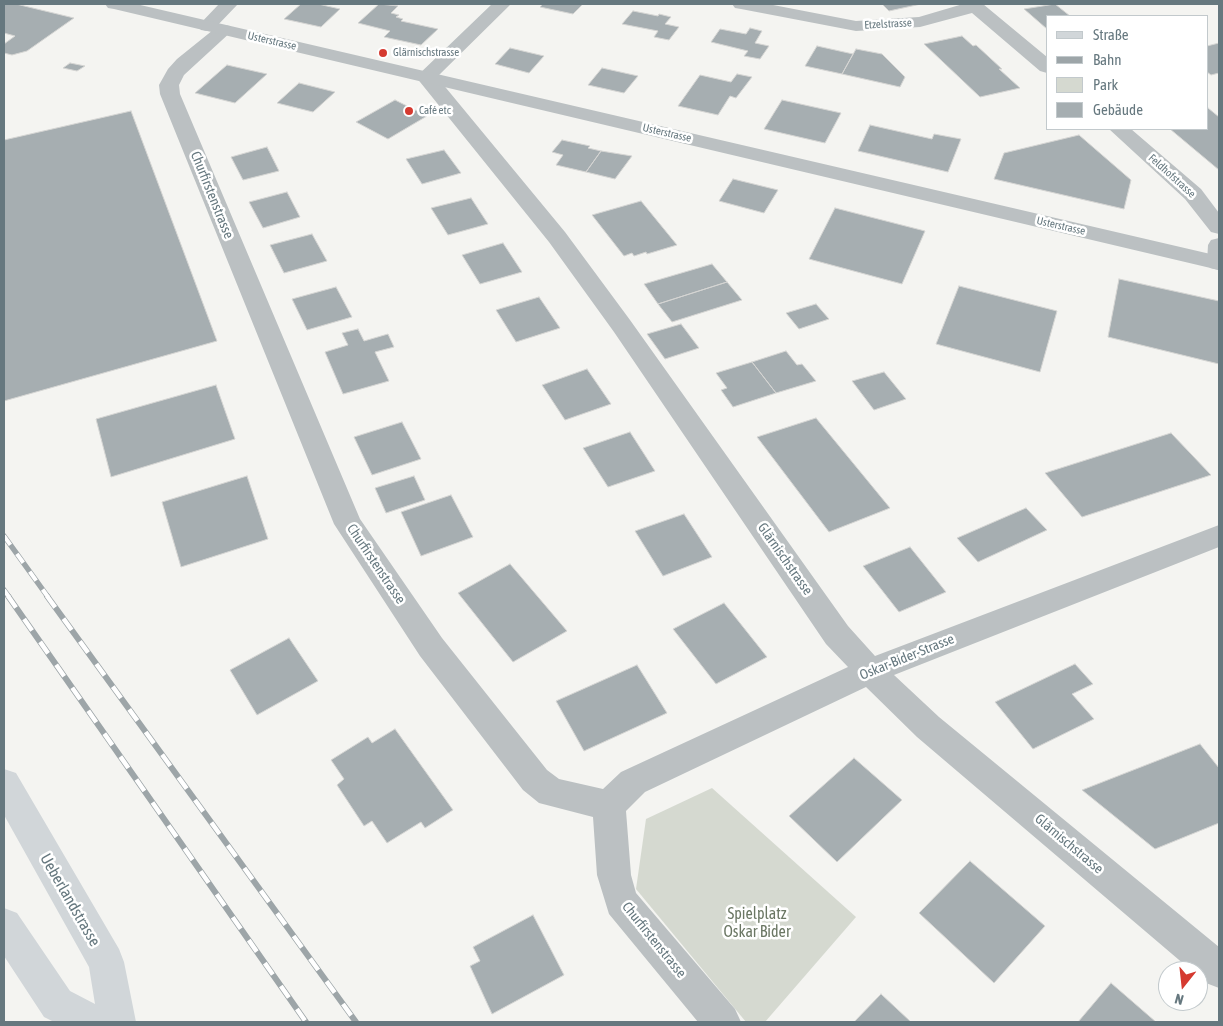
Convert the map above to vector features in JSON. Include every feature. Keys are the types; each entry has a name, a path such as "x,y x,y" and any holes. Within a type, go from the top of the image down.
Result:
{"main road":[{"name":"Ueberlandstrasse","path":"4,784 106,962 117,1022"},
{"path":"4,925 57,1004 90,1022"}],"street":[{"name":"Usterstrasse","path":"114,4 426,77 1219,257"},
{"name":"Churfirstenstrasse","path":"229,4 216,28 175,73 169,85 170,94 348,524 431,647 535,780 551,792 609,806 614,875 621,902 722,1022"},
{"path":"426,77 502,4"},
{"name":"Etzelstrasse","path":"741,4 856,26 920,22 973,5"},
{"path":"973,5 1046,66"},
{"name":"Glärnischstrasse","path":"426,77 557,237 622,326 837,634 870,671 928,727 1219,970"},
{"name":"Feldhofstrasse","path":"1121,130 1193,194 1219,227"},
{"name":"Oskar-Bider-Strasse","path":"609,806 633,782 870,671 1219,536"}],"green space":[{"name":"Spielplatz Oskar Bider","path":"712,788 856,917 765,1022 746,1022 636,889 646,819"}],"building":[{"path":"4,4 16,4 74,18 27,51 12,55 4,53 4,44 15,36 4,33"},
{"path":"301,4 318,4 340,9 321,27 284,19"},
{"path":"379,4 398,6 391,13 399,15 396,17 403,19 401,21 438,29 421,45 384,37 390,31 358,23"},
{"path":"543,4 583,4 573,14 540,7"},
{"path":"882,4 921,4 889,11"},
{"path":"1055,4 1069,15 1046,15 1046,28 1024,9"},
{"path":"633,11 671,17 665,24 679,27 669,40 654,37 658,31 622,24"},
{"path":"750,28 762,31 755,43 769,46 760,59 744,56 748,51 711,42 720,29 746,34"},
{"path":"962,36 973,46 976,45 1020,88 980,97 924,44"},
{"path":"1219,43 1219,73 1211,75 1208,73 1208,46"},
{"path":"817,46 853,54 842,74 805,66"},
{"path":"510,48 544,56 529,73 495,64"},
{"path":"856,49 882,54 905,77 900,87 842,74"},
{"path":"70,63 85,66 77,71 63,68"},
{"path":"227,65 267,74 235,103 195,93"},
{"path":"602,68 638,76 624,93 588,85"},
{"path":"737,74 752,77 736,98 730,96 718,115 678,106 700,75 731,82"},
{"path":"299,83 335,92 313,112 277,103"},
{"path":"395,100 427,116 388,139 356,122"},
{"path":"782,100 841,113 825,143 764,129"},
{"path":"1208,108 1219,117 1219,170 1171,130 1208,130"},
{"path":"131,111 217,341 4,401 4,140"},
{"path":"870,125 932,139 934,134 961,139 948,172 858,151"},
{"path":"1079,135 1131,180 1124,209 994,179 1004,153"},
{"path":"562,140 590,146 588,148 601,151 586,172 556,165 563,155 552,152"},
{"path":"267,147 279,171 243,180 231,157"},
{"path":"444,150 461,173 422,184 406,159"},
{"path":"601,151 632,156 615,179 586,172"},
{"path":"733,179 778,190 764,213 719,201"},
{"path":"287,192 300,217 263,228 249,202"},
{"path":"471,198 488,224 448,235 431,208"},
{"path":"641,201 677,245 647,254 646,252 634,256 632,253 624,256 592,215"},
{"path":"835,208 925,231 902,284 809,259"},
{"path":"312,234 327,261 284,273 270,245"},
{"path":"503,243 522,272 480,284 462,255"},
{"path":"712,264 727,282 658,304 644,284"},
{"path":"1119,279 1219,301 1219,364 1108,337"},
{"path":"727,282 742,300 672,322 658,304"},
{"path":"959,286 1057,311 1040,372 936,344"},
{"path":"336,287 352,317 307,330 292,299"},
{"path":"539,297 560,328 516,342 496,310"},
{"path":"816,304 829,319 799,329 786,313"},
{"path":"681,324 699,348 665,359 647,334"},
{"path":"358,329 364,341 388,334 394,347 375,352 389,381 343,394 325,352 348,345 342,333"},
{"path":"786,351 797,365 802,364 816,381 776,393 752,362"},
{"path":"752,362 776,393 733,407 721,390 727,388 716,373"},
{"path":"587,369 611,404 565,420 542,385"},
{"path":"884,372 906,399 874,410 852,381"},
{"path":"216,385 235,439 111,477 96,419"},
{"path":"816,418 890,508 829,532 757,437"},
{"path":"402,422 421,459 372,475 354,437"},
{"path":"630,432 655,471 608,487 583,448"},
{"path":"1171,433 1211,475 1082,517 1045,473"},
{"path":"247,476 268,539 181,567 162,502"},
{"path":"414,476 425,500 386,513 375,488"},
{"path":"451,495 473,537 421,556 401,512"},
{"path":"1026,508 1047,530 978,562 957,538"},
{"path":"684,514 712,557 663,576 635,531"},
{"path":"910,547 946,592 899,612 863,566"},
{"path":"510,564 567,631 513,662 458,593"},
{"path":"724,603 767,657 716,684 673,629"},
{"path":"289,638 318,681 257,715 230,670"},
{"path":"1075,664 1093,684 1072,694 1094,719 1033,749 995,702"},
{"path":"637,665 667,713 584,751 556,701"},
{"path":"395,729 453,810 425,828 421,822 387,843 372,821 364,826 337,785 344,779 331,760 368,737 372,743"},
{"path":"1200,744 1219,768 1219,823 1155,849 1082,790"},
{"path":"854,758 902,800 837,862 789,816"},
{"path":"970,861 1045,926 994,983 919,913"},
{"path":"533,915 564,975 492,1014 470,966 480,961 473,947"},
{"path":"1111,983 1156,1022 1078,1022"},
{"path":"881,994 911,1022 854,1022"}],"railway":[{"path":"4,536 48,597"},
{"path":"4,590 9,597"},
{"path":"8,596 306,1022"},
{"path":"47,596 356,1022"}],"place":[{"name":"Glärnischstrasse","path":"383,53"},
{"name":"Café etc","path":"409,111"}]}
